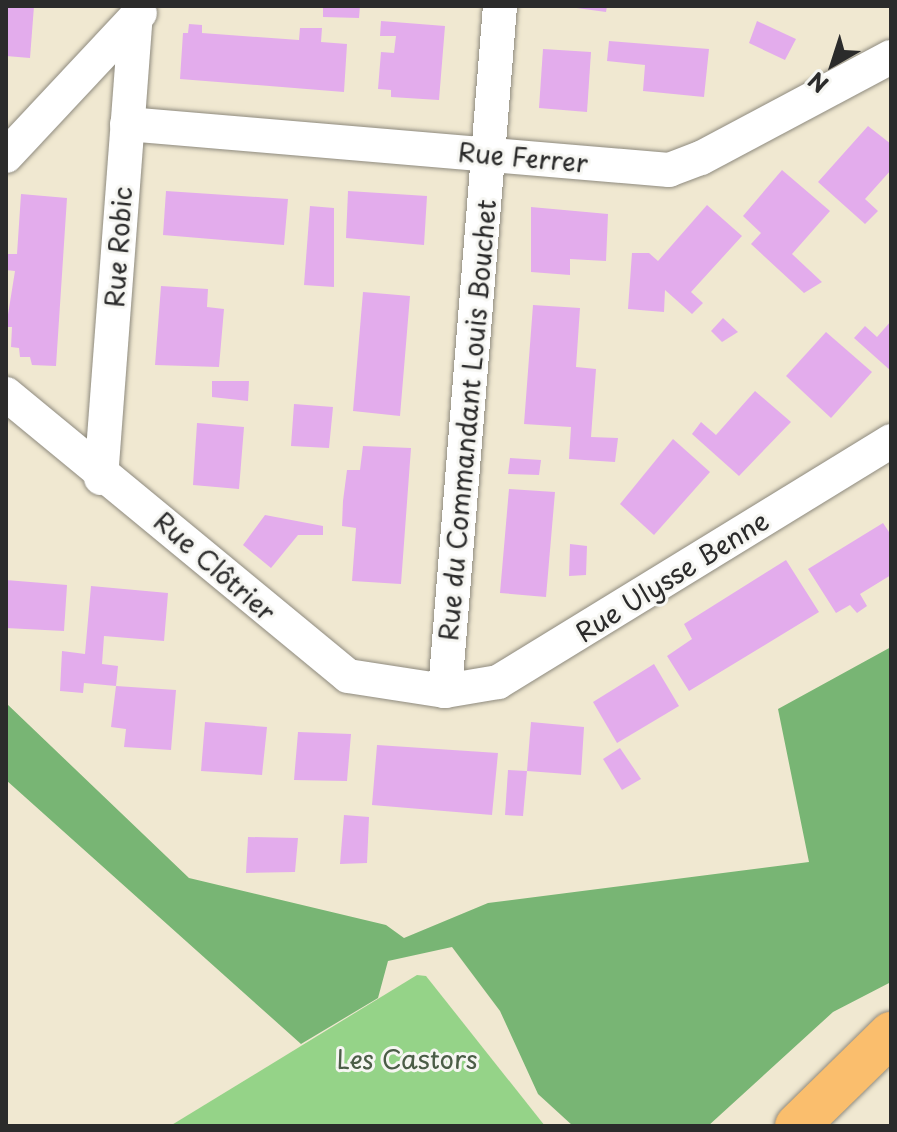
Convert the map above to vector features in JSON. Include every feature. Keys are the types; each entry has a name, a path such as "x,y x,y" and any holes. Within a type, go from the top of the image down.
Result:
{"highway":[{"path":"797,1126 891,1034"}],"street":[{"name":"Rue du Commandant Louis Bouchet","path":"445,691 500,6"},
{"name":"Rue Robic","path":"101,478 127,124 141,12"},
{"path":"6,156 141,12"},
{"name":"Rue Ferrer","path":"127,124 669,170 701,158 891,57"},
{"name":"Rue Clôtrier","path":"6,394 101,478 143,504 348,676 445,691"},
{"name":"Rue Ulysse Benne","path":"445,691 498,682 891,441"}],"green space":[{"path":"891,647 891,982 833,1012 708,1126 573,1126 538,1094 500,1011 452,947 388,961 378,998 301,1044 6,780 6,703 189,878 386,925 404,938 488,903 809,862 778,709"},
{"name":"Les Castors","path":"417,975 426,976 545,1126 170,1126"}],"building":[{"path":"6,6 34,6 30,58 6,56"},
{"path":"323,6 360,6 359,18 323,17"},
{"path":"562,6 607,6 606,12"},
{"path":"381,21 445,26 439,100 391,97 391,90 378,89 381,52 394,53 396,36 380,36"},
{"path":"757,21 796,39 785,60 749,43"},
{"path":"189,24 202,25 202,33 299,40 300,28 322,28 321,42 347,44 344,92 180,79 183,33 188,33"},
{"path":"609,41 709,49 704,97 643,91 645,65 607,61"},
{"path":"543,49 591,52 587,112 539,108"},
{"path":"868,126 891,144 891,170 865,199 878,211 865,224 818,182"},
{"path":"782,170 830,211 792,254 822,282 804,293 751,244 761,233 743,216"},
{"path":"166,191 288,199 284,245 163,235"},
{"path":"348,191 427,196 424,245 346,238"},
{"path":"21,194 67,198 56,366 32,365 30,357 20,357 19,348 11,347 12,327 6,327 15,271 6,270 6,254 17,254"},
{"path":"707,205 742,236 691,292 703,303 692,314 665,290 664,312 628,309 632,253 649,253 658,261"},
{"path":"310,206 334,208 334,287 304,285"},
{"path":"531,207 608,214 606,261 570,259 570,275 531,272"},
{"path":"161,286 208,289 207,307 224,309 219,367 155,365"},
{"path":"363,292 410,296 400,416 353,411"},
{"path":"533,305 580,308 576,367 596,369 591,437 618,438 615,462 569,459 571,427 524,424"},
{"path":"723,318 738,332 722,342 711,331"},
{"path":"891,321 891,371 854,338 865,326 877,337"},
{"path":"826,332 872,372 831,418 786,376"},
{"path":"212,381 249,381 248,401 212,397"},
{"path":"755,391 791,422 739,476 692,434 701,422 716,435"},
{"path":"294,404 333,407 329,448 291,446"},
{"path":"197,423 244,427 239,489 193,485"},
{"path":"673,439 710,472 654,535 620,504"},
{"path":"363,446 411,448 401,584 352,581 356,528 342,526 343,501 347,470 360,470"},
{"path":"510,458 541,460 539,475 508,474"},
{"path":"509,489 555,492 546,597 500,593"},
{"path":"265,515 323,526 323,535 298,535 271,568 243,545"},
{"path":"883,523 891,535 891,575 860,594 867,606 857,613 850,605 836,613 808,569"},
{"path":"570,544 587,546 586,575 569,576"},
{"path":"786,560 819,612 689,691 667,656 692,639 684,624"},
{"path":"6,580 67,585 64,631 6,628"},
{"path":"91,586 168,593 164,641 104,636 102,664 118,666 116,686 84,683 83,693 60,691 62,651 85,654"},
{"path":"654,664 679,706 617,743 593,702"},
{"path":"116,686 176,690 171,750 124,747 126,729 111,727"},
{"path":"205,722 267,727 262,775 201,771"},
{"path":"531,722 584,727 581,775 527,771"},
{"path":"298,732 351,734 347,781 294,780"},
{"path":"377,745 498,753 492,815 372,805"},
{"path":"620,748 641,779 622,790 603,759"},
{"path":"508,770 527,771 523,816 505,815"},
{"path":"344,815 369,817 367,863 340,864"},
{"path":"248,837 298,838 295,872 246,873"}]}
